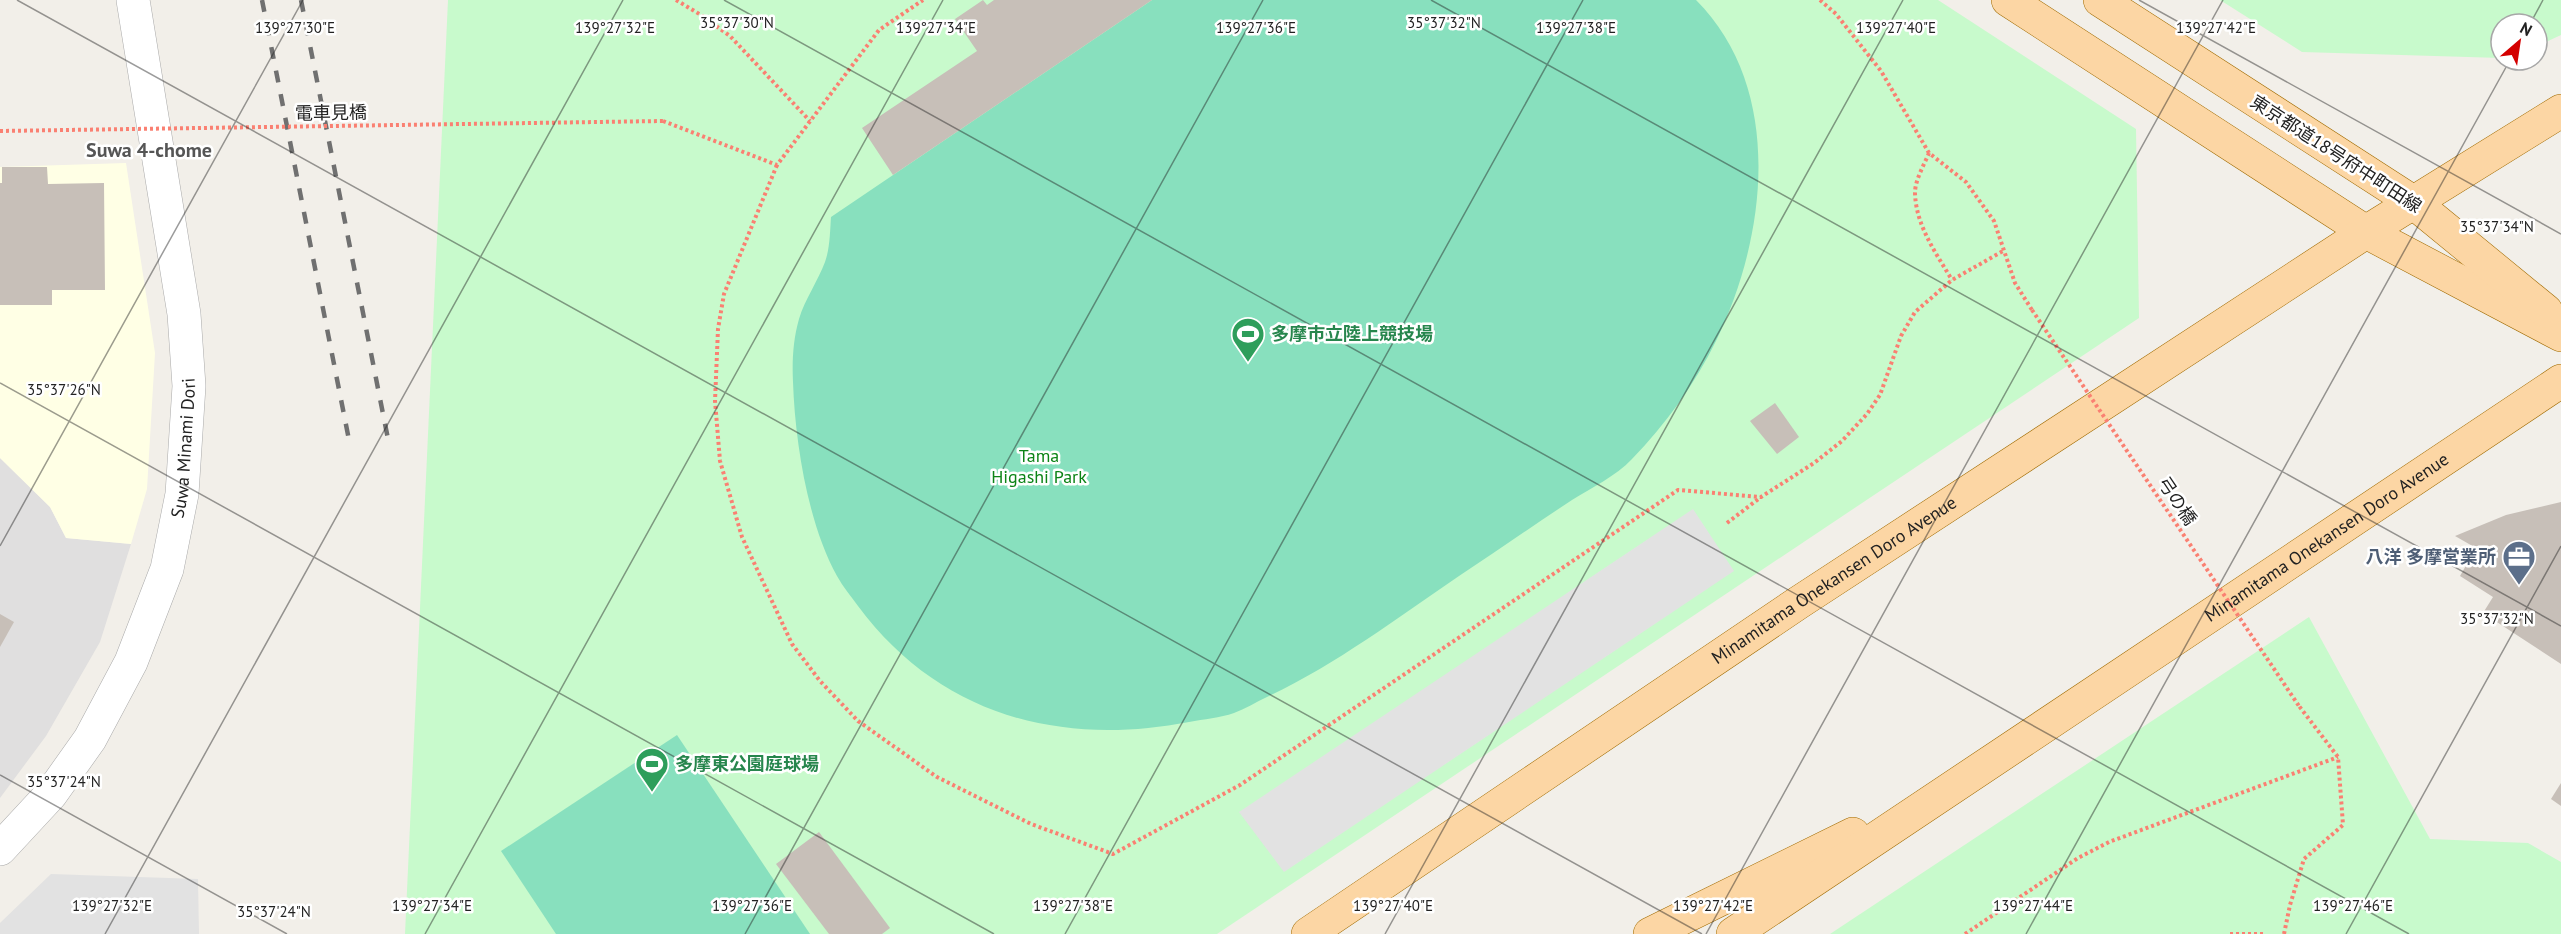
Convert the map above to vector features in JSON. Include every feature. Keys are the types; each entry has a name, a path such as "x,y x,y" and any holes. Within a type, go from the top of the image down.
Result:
{"main road":[{"path":"2008,0 2366,232 2561,335"},
{"name":"東京都道18号府中町田線","path":"2100,0 2413,202 2561,323"},
{"name":"Minamitama Onekansen Doro Avenue","path":"1308,934 1798,603 2366,232 2561,111"},
{"name":"Minamitama Onekansen Doro Avenue","path":"1733,934 2561,381"},
{"path":"1650,934 1801,859 1947,791"}],"street":[{"name":"Suwa Minami Dori","path":"0,849 51,794 90,739 131,662 167,569 182,494 189,386 184,314 133,0"}],"path":[{"path":"676,0 730,36 810,121"},
{"path":"923,0 879,30 777,165 724,294 718,329 715,401 720,461 742,537 792,644 820,681 858,721 937,777 1031,824 1113,854 1240,785 1678,490 1761,497"},
{"path":"1820,0 1836,14 1881,71 1929,153 1920,171 1915,192 1923,231 1952,280"},
{"name":"電車見橋","path":"0,131 663,121 777,165"},
{"name":"弓の橋","path":"1929,153 1966,182 1994,221 2015,283 2032,310 2299,706 2338,757"},
{"path":"1727,523 1761,497 1815,463 1842,441 1867,414 1880,395 1901,336 1915,312 1952,280 2003,251"},
{"path":"1965,934 2078,858 2109,842 2338,757 2343,825 2304,859 2290,904 2284,934"},
{"path":"2230,934 2264,934"}],"shaded area":[{"path":"126,163 155,353 147,489 131,544 66,538 50,507 0,458 0,167"},
{"path":"0,458 50,507 66,538 131,544 100,642 46,736 0,798"},
{"path":"1693,509 1734,571 1284,872 1239,812"},
{"path":"51,874 198,879 199,934 0,934 0,923"}],"green space":[{"name":"Tama Higashi Park","path":"448,0 1938,0 2136,129 2139,318 1217,934 405,934"},
{"name":"多摩市立陸上競技場","path":"1152,0 1696,0 1725,36 1744,76 1755,120 1759,165 1756,211 1747,256 1733,300 1708,357 1668,418 1619,471 1558,509 1341,656 1317,671 1238,711 1229,715 1141,729 1094,730 1048,725 1005,714 964,697 926,674 890,643 842,584 818,532 805,482 794,405 794,343 802,312 827,257 831,217"},
{"path":"2220,0 2561,0 2561,35 2549,40 2549,12 2489,12 2489,58 2302,52"},
{"path":"2309,617 2430,839 2528,843 2561,862 2561,934 1830,934"},
{"name":"多摩東公園庭球場","path":"677,735 810,934 556,934 501,851"}],"building":[{"path":"983,0 987,5 994,0 1152,0 893,175 862,128 977,51 955,19"},
{"path":"2,167 47,167 48,184 104,183 105,290 52,290 52,305 0,305"},
{"path":"1775,403 1799,437 1777,454 1750,421"},
{"name":"八洋 多摩営業所","path":"2561,502 2561,664 2483,613 2493,597 2460,576 2476,548 2455,536 2506,515"},
{"path":"0,614 14,622 0,647"},
{"path":"2561,783 2561,806 2551,799"},
{"path":"819,832 890,928 882,934 829,934 776,864"}],"railway":[{"path":"262,0 350,445"},
{"path":"301,0 389,444"}],"place":[{"name":"多摩市立陸上競技場","path":"1248,363"},
{"name":"八洋 多摩営業所","path":"2519,586"},
{"name":"多摩東公園庭球場","path":"652,793"}],"district":[{"name":"Suwa 4-chome","path":"149,150"}]}
